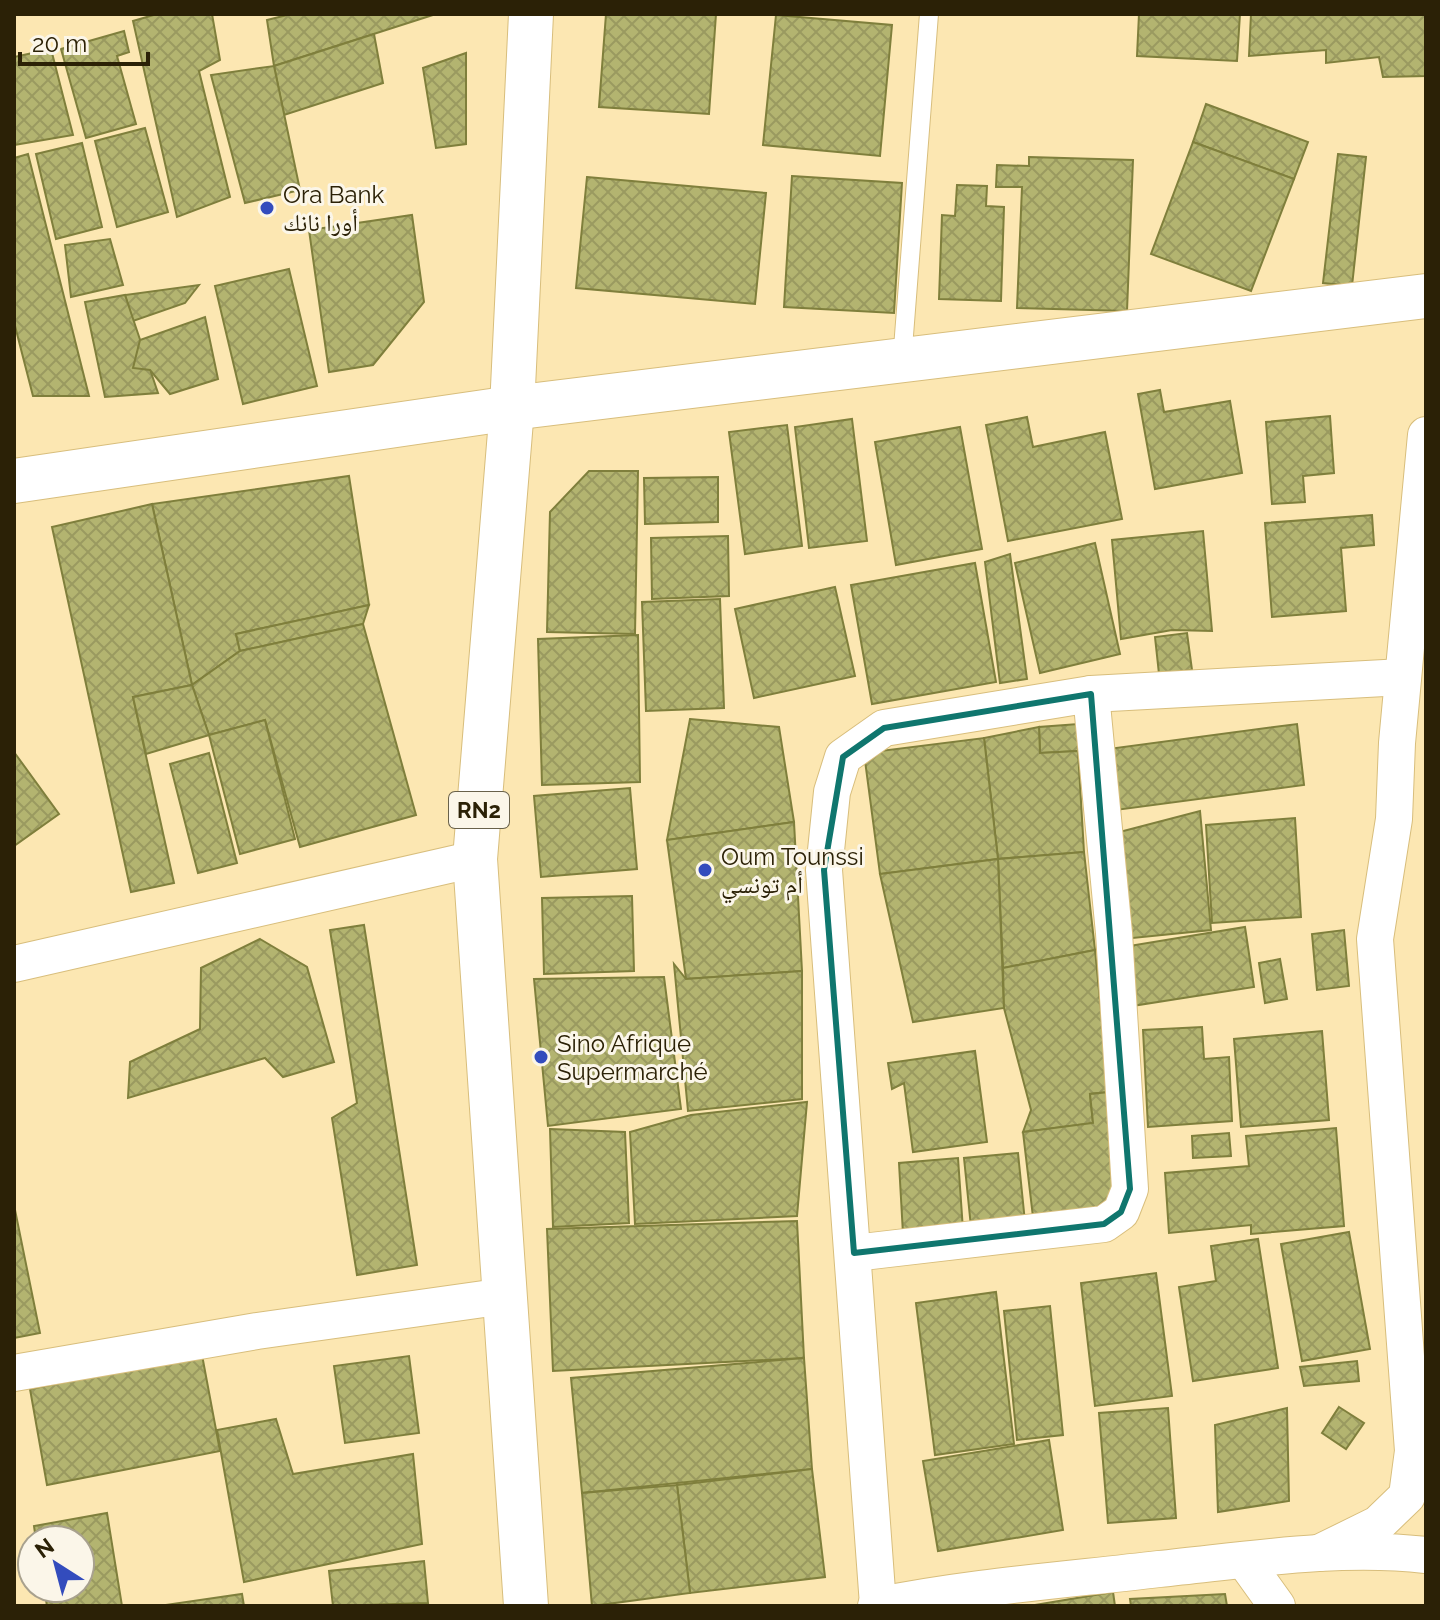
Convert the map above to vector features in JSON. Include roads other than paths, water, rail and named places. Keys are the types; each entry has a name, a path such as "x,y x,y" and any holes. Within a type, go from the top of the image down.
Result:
{"main road":[{"name":"RN2","path":"526,1606 475,859 512,408 531,14"},
{"path":"14,481 512,408 1426,296"}],"street":[{"path":"1319,1553 1378,1524 1407,1496 1420,1457 1375,939 1394,819 1403,677 1426,435"},
{"path":"1403,677 1091,694 884,728 843,757 832,792 824,870 854,1253 877,1606 1039,1582 1319,1553 1384,1550 1426,1555"},
{"path":"854,1253 1104,1224 1121,1212 1130,1189 1114,933 1091,694"},
{"path":"14,964 475,859"},
{"path":"14,1373 257,1331 505,1296"},
{"path":"1244,1560 1277,1606"}],"lane":[{"path":"902,361 929,14"}],"place":[{"name":"Ora Bank أورا نانك","path":"267,208"},
{"name":"Oum Tounssi أم تونسي","path":"705,870"},
{"name":"Sino Afrique Supermarché","path":"541,1057"}]}
